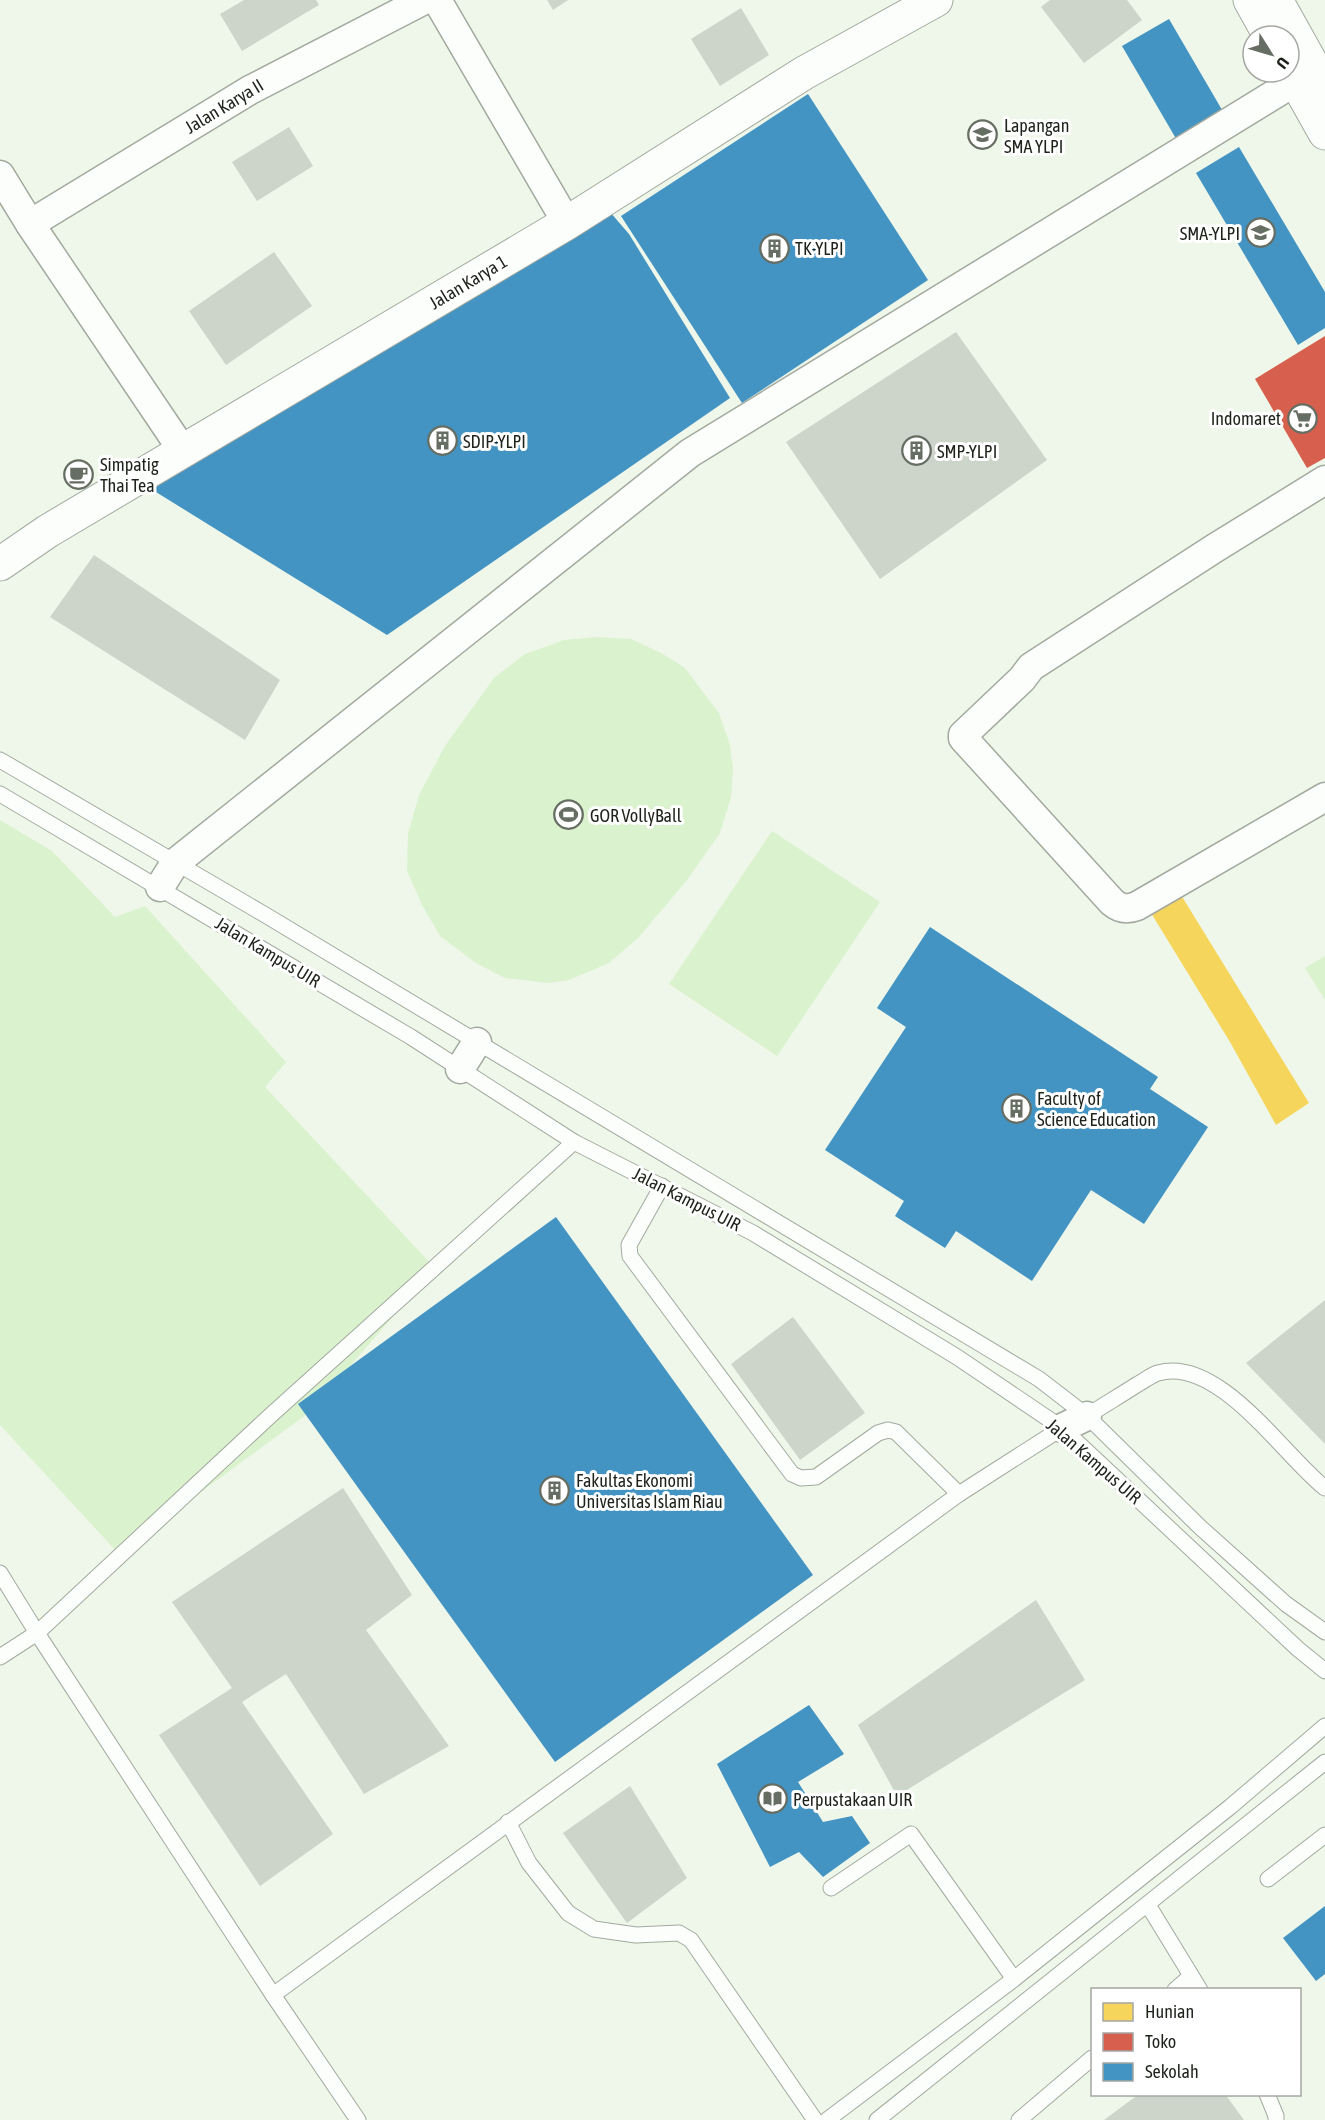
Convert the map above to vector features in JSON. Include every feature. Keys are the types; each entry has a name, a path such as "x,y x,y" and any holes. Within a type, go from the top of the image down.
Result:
{"main road":[{"name":"Jalan Karya 1","path":"0,564 48,531 567,223 804,72 936,0"},
{"path":"1250,0 1263,24"},
{"path":"1276,0 1303,79 1325,133"}],"street":[{"name":"Jalan Karya II","path":"30,224 250,90 424,0"},
{"path":"436,0 567,223"},
{"path":"160,887 175,863 690,453 1303,79"},
{"path":"0,175 30,224 183,451"},
{"path":"1325,480 1031,667 1022,679 963,738 1112,902 1122,908 1130,909 1137,906 1325,796"},
{"path":"460,1069 477,1042"},
{"path":"1062,1428 1087,1416"}],"lane":[{"name":"Jalan Kampus UIR","path":"0,760 477,1042 1039,1379 1087,1416 1201,1528 1286,1604 1325,1632"},
{"name":"Jalan Kampus UIR","path":"0,794 160,887 460,1069 574,1142 753,1233 957,1357 1062,1428 1298,1649 1325,1671"},
{"path":"0,1657 37,1633 271,1414 574,1142"},
{"path":"662,1186 629,1245 630,1256 792,1474 801,1478 816,1477 878,1433 888,1430 896,1432 959,1494"},
{"path":"1087,1416 1157,1373 1183,1372 1217,1386 1250,1412 1313,1479 1325,1488"},
{"path":"273,1995 508,1821 959,1494 1062,1428"},
{"path":"0,1573 273,1995 358,2120"},
{"path":"827,2120 1014,1979 1230,1807 1325,1726"},
{"path":"877,2120 1325,1762"},
{"path":"508,1821 529,1863 568,1913 594,1929 636,1935 679,1933 691,1940 815,2120"},
{"path":"831,1888 911,1834 1014,1979"},
{"path":"1268,1879 1325,1834"},
{"path":"1148,1905 1199,1988"},
{"path":"1176,1988 1191,1976"},
{"path":"1018,2120 1091,2059"},
{"path":"1268,2096 1276,2120"}],"green space":[{"name":"GOR VollyBall","path":"596,637 631,639 684,667 719,713 730,745 733,768 731,797 720,833 687,880 639,937 609,963 569,980 548,983 505,978 476,963 440,936 422,905 407,871 408,834 419,795 445,746 494,678 525,654 564,640"},
{"path":"0,820 52,851 115,917 145,906 286,1062 265,1087 435,1268 311,1411 118,1553 0,1425"},
{"path":"772,831 880,902 777,1056 669,984"},
{"path":"1325,956 1325,1000 1305,968"}],"building: Hunian":[{"path":"1181,895 1309,1103 1276,1125 1230,1042 1151,913"}],"building: Toko":[{"name":"Indomaret","path":"1325,336 1325,458 1307,468 1255,379"}],"building: Sekolah":[{"path":"1169,19 1225,115 1178,142 1122,46"},
{"name":"TK-YLPI","path":"808,94 928,280 742,403 621,216"},
{"name":"SMA-YLPI","path":"1239,147 1325,292 1325,328 1298,345 1196,173"},
{"name":"SDIP-YLPI","path":"610,212 629,234 730,398 387,635 143,484"},
{"name":"Faculty of Science Education","path":"930,927 1158,1077 1150,1089 1208,1127 1144,1224 1091,1190 1032,1281 956,1231 945,1248 895,1216 904,1201 825,1150 906,1027 877,1008"},
{"name":"Fakultas Ekonomi Universitas Islam Riau","path":"556,1217 813,1575 555,1762 298,1404"},
{"name":"Perpustakaan UIR","path":"809,1705 844,1754 798,1782 823,1822 852,1816 870,1843 823,1877 799,1852 770,1867 717,1764"},
{"path":"1325,1906 1325,1974 1316,1981 1283,1938"}],"building: Lainnya":[{"path":"244,0 316,0 319,5 242,51 220,14"},
{"path":"547,0 568,0 553,10"},
{"path":"1050,0 1127,0 1142,20 1084,63 1041,7"},
{"path":"741,8 769,55 720,86 691,39"},
{"path":"289,127 313,166 257,201 232,162"},
{"path":"274,252 312,306 226,365 189,311"},
{"name":"SMP-YLPI","path":"956,332 1047,460 880,579 786,442"},
{"path":"94,555 280,680 245,740 50,617"},
{"path":"1325,1300 1325,1444 1246,1363"},
{"path":"793,1317 865,1413 800,1460 731,1364"},
{"path":"343,1488 412,1595 366,1630 449,1746 364,1794 286,1674 242,1702 333,1834 260,1886 159,1735 232,1688 172,1602"},
{"path":"1036,1600 1085,1680 897,1796 858,1725"},
{"path":"630,1786 687,1878 627,1923 563,1833"},
{"path":"1136,2096 1226,2096 1244,2120 1104,2120"}],"place":[{"name":"Lapangan SMA YLPI","path":"983,135"},
{"name":"SMA-YLPI","path":"1261,233"},
{"name":"TK-YLPI","path":"774,248"},
{"name":"Indomaret","path":"1302,418"},
{"name":"SDIP-YLPI","path":"442,441"},
{"name":"SMP-YLPI","path":"916,451"},
{"name":"Simpatig Thai Tea","path":"79,474"},
{"name":"GOR VollyBall","path":"569,815"},
{"name":"Faculty of Science Education","path":"1016,1108"},
{"name":"Fakultas Ekonomi Universitas Islam Riau","path":"555,1490"},
{"name":"Perpustakaan UIR","path":"772,1799"}]}
